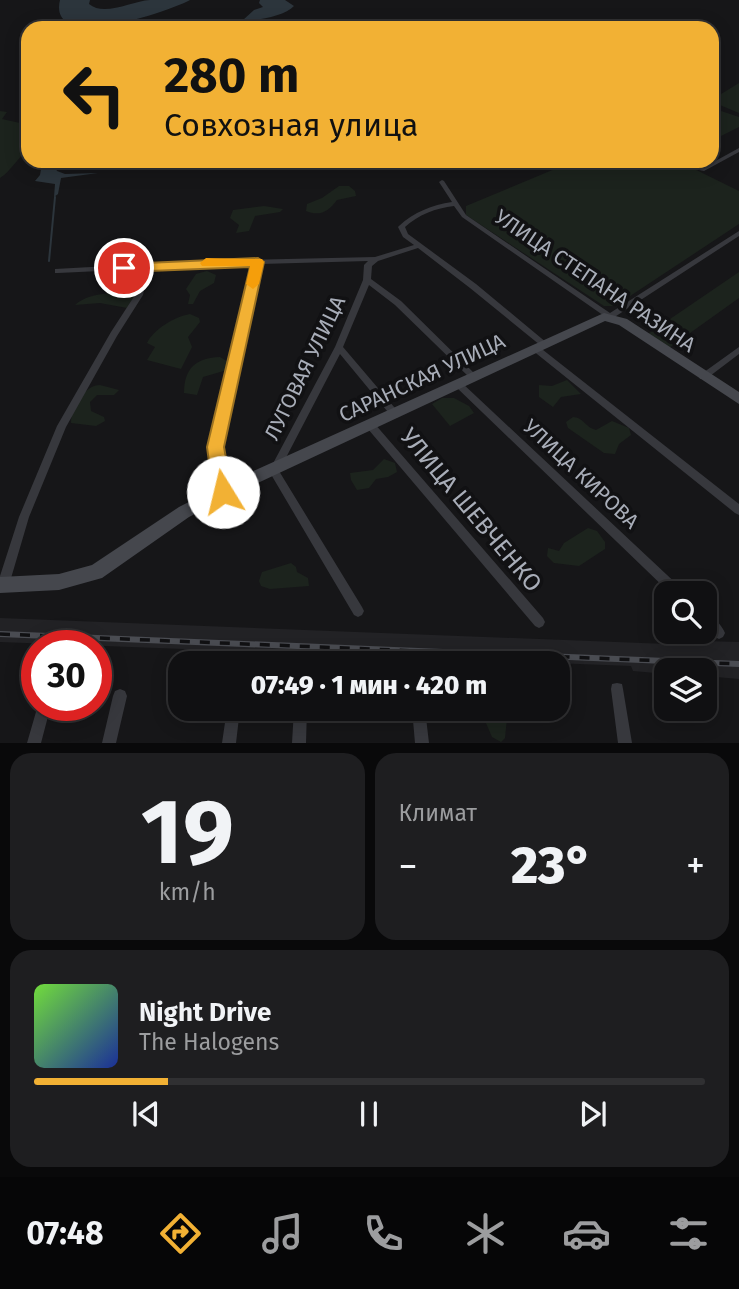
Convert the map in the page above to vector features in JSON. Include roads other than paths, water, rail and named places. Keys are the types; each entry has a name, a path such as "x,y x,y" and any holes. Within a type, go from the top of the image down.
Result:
{"street":[{"path":"719,161 739,150"},
{"path":"702,170 706,168"},
{"name":"УЛИЦА СТЕПАНА РАЗИНА","path":"442,182 464,216 610,317 623,322 739,399"},
{"path":"455,204 428,211 401,228 418,246 473,286 539,346 739,510"},
{"name":"САРАНСКАЯ УЛИЦА","path":"2,585 36,585 81,578 120,558 168,523 223,492 372,426 539,346 610,317 739,233"},
{"path":"58,271 375,260 418,246"},
{"path":"375,260 368,265 367,280 398,303 474,376"},
{"path":"223,492 216,447 258,262"},
{"path":"2,585 24,517 62,425 139,295 146,267"},
{"name":"ЛУГОВАЯ УЛИЦА","path":"274,471 339,347 367,280"},
{"name":"УЛИЦА ШЕВЧЕНКО","path":"339,347 395,414"},
{"path":"703,377 739,350"},
{"name":"УЛИЦА КИРОВА","path":"458,384 665,581"},
{"name":"УЛИЦА ШЕВЧЕНКО","path":"372,426 539,622"},
{"path":"274,471 358,611"},
{"path":"617,690 625,743"},
{"path":"109,743 120,696"},
{"path":"34,743 40,721"},
{"path":"229,743 232,721"},
{"path":"299,743 300,721"},
{"path":"420,721 422,743"}],"waterway":[{"path":"49,261 55,197"}],"railway":[{"path":"0,634 739,664"}]}
